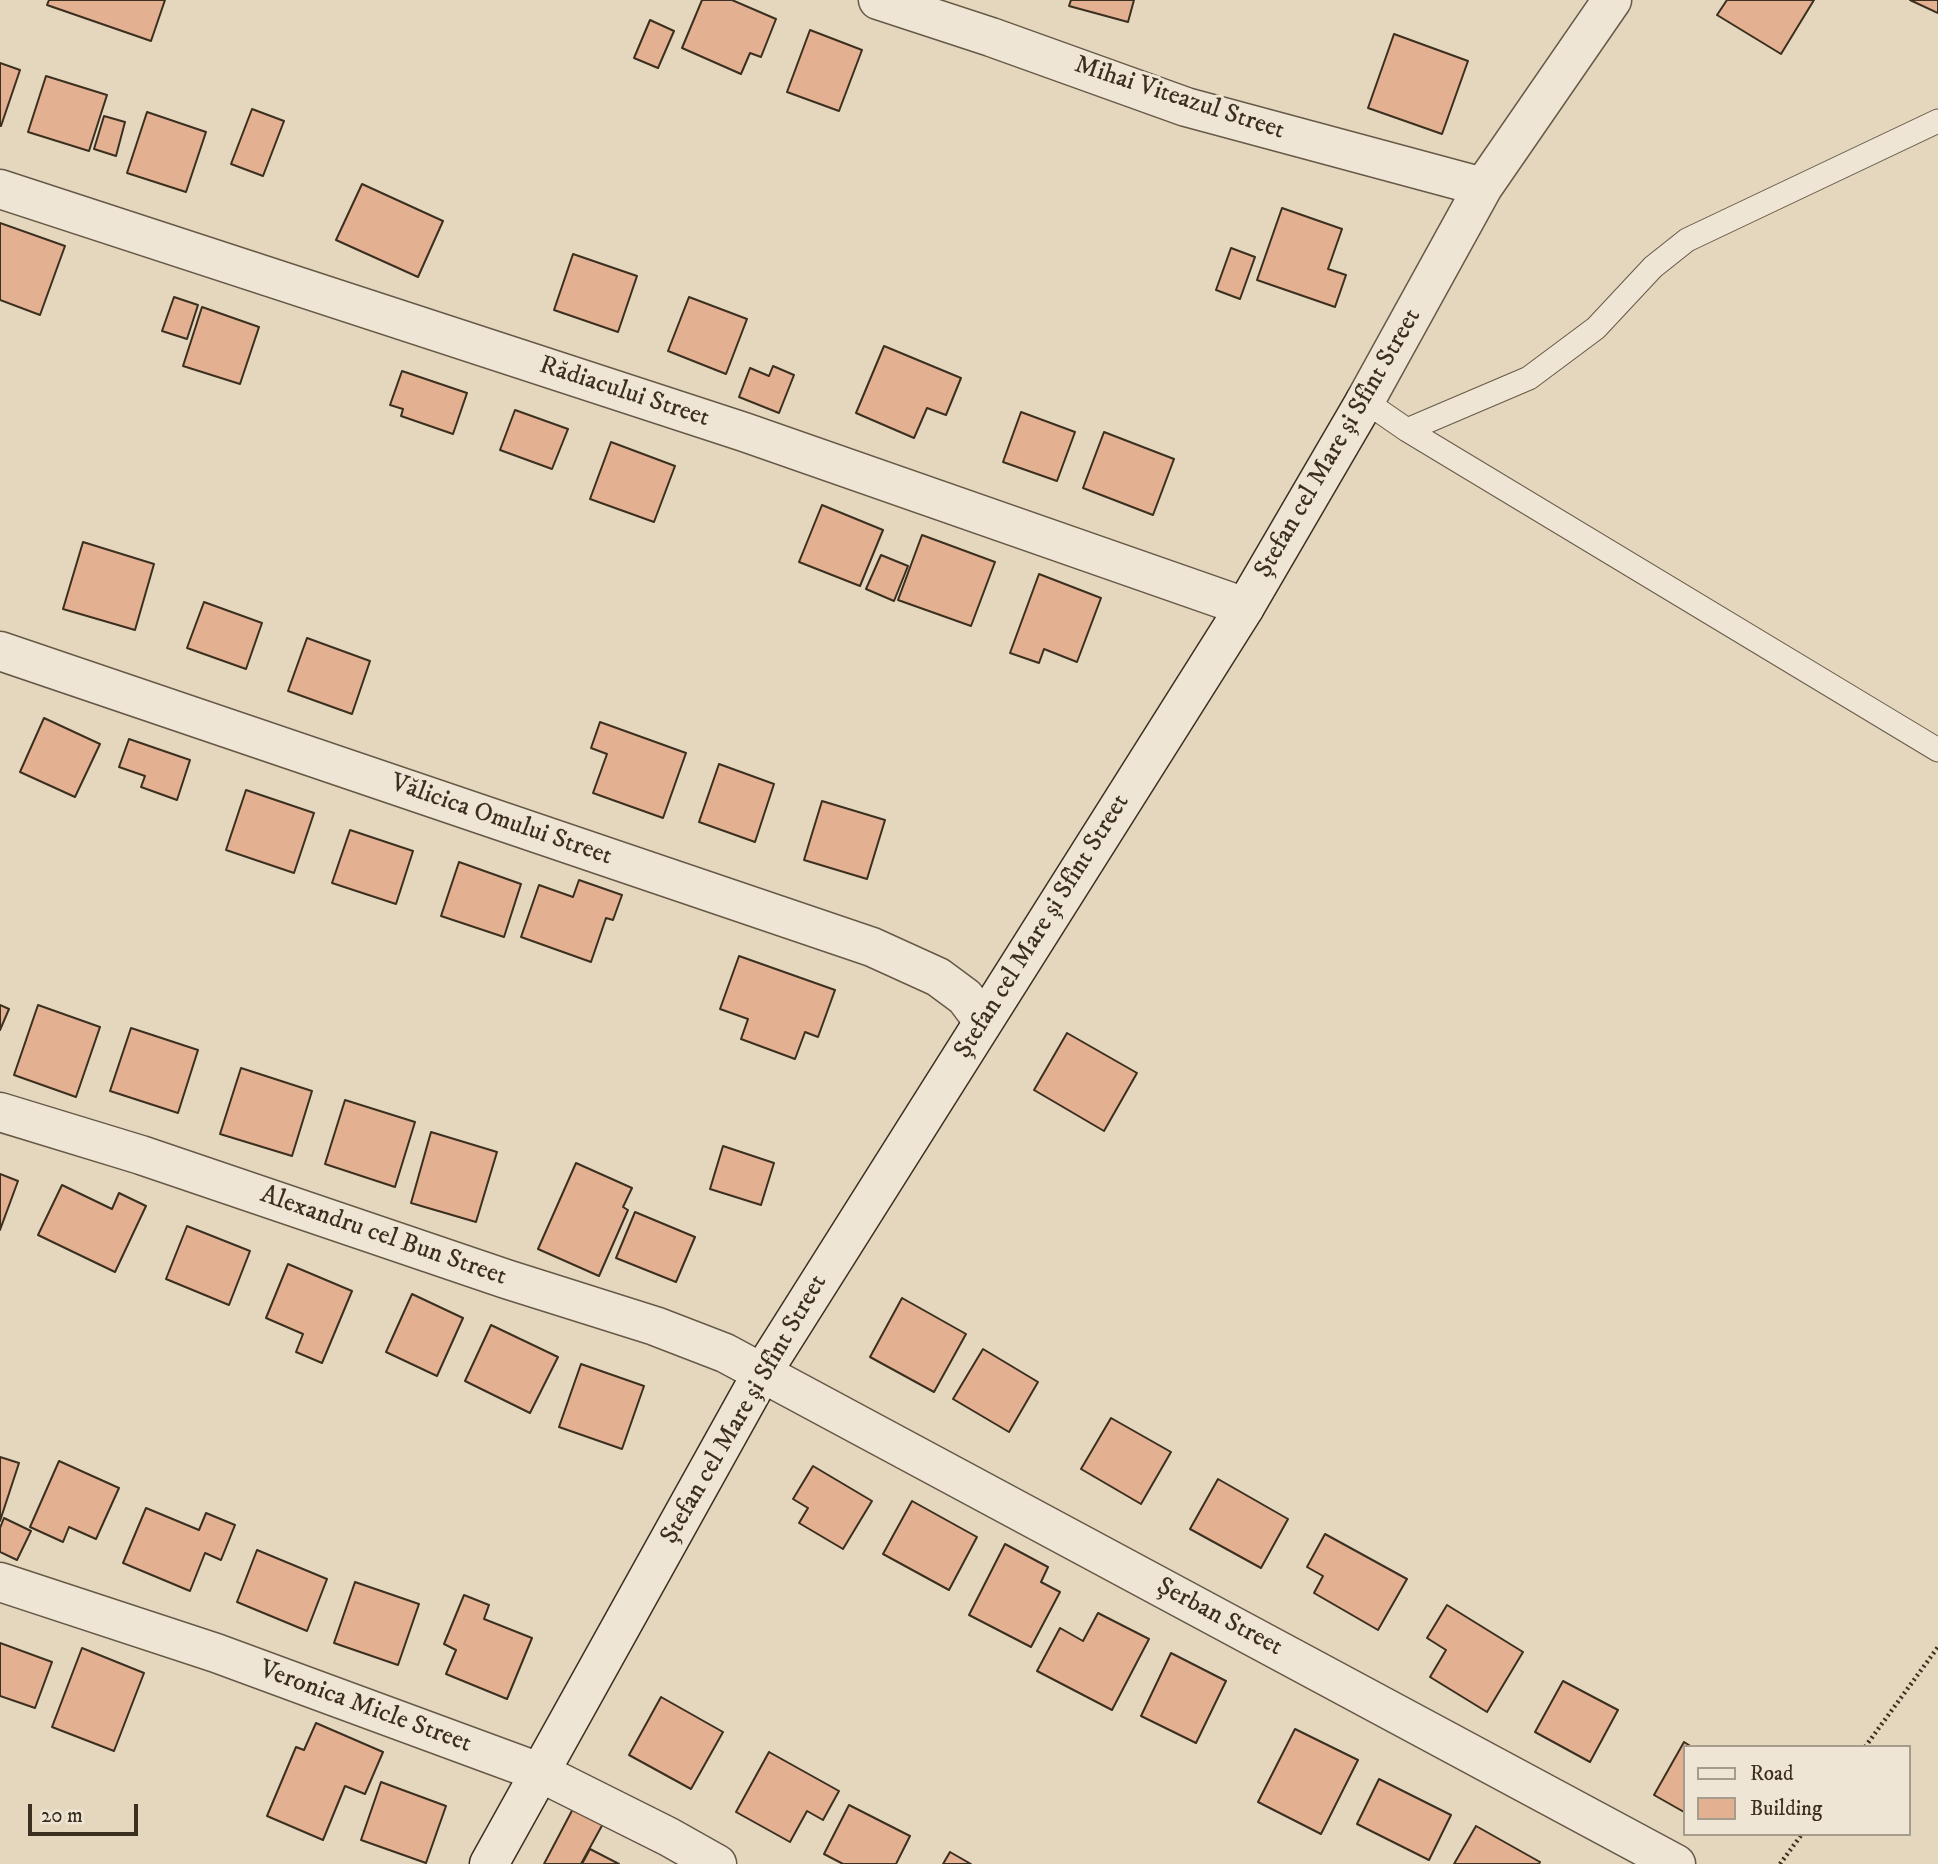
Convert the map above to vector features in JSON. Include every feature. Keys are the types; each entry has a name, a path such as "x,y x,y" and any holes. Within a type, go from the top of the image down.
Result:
{"street":[{"name":"Mihai Viteazul Street","path":"878,0 1186,107 1483,187"},
{"name":"Ștefan cel Mare și Sfînt Street","path":"489,1864 762,1373 1245,607 1365,401 1483,187 1612,0"},
{"name":"Rădiacului Street","path":"0,189 744,432 1245,607"},
{"name":"Vălicica Omului Street","path":"0,651 872,947 938,977 965,997 983,1021"},
{"name":"Alexandru cel Bun Street","path":"0,1112 141,1155 506,1279 655,1326 725,1353 762,1373"},
{"name":"Șerban Street","path":"762,1373 1676,1864"},
{"name":"Veronica Micle Street","path":"0,1582 216,1653 538,1772 717,1864"}],"lane":[{"path":"1407,430 1496,393 1538,371 1596,328 1653,267 1687,240 1938,121"},
{"path":"1365,401 1407,430 1938,750"}],"path":[{"path":"1866,1745 1938,1647"},
{"path":"1780,1864 1801,1836"}],"building":[{"path":"49,0 165,0 151,41 47,5"},
{"path":"702,0 732,0 776,19 761,57 750,53 741,74 682,48"},
{"path":"1071,0 1134,0 1128,22 1069,6"},
{"path":"1727,0 1814,0 1781,54 1717,15"},
{"path":"1910,0 1938,0 1938,13"},
{"path":"650,20 674,31 658,68 634,58"},
{"path":"810,30 862,50 839,111 787,92"},
{"path":"1394,34 1468,61 1442,134 1368,108"},
{"path":"0,63 20,70 1,126 0,126"},
{"path":"46,76 107,95 89,151 28,132"},
{"path":"252,109 284,121 263,176 231,164"},
{"path":"147,112 206,132 186,192 127,173"},
{"path":"104,116 125,122 116,156 94,149"},
{"path":"362,184 443,221 418,277 336,240"},
{"path":"1282,208 1342,229 1328,269 1346,275 1335,307 1257,280"},
{"path":"0,223 65,246 40,315 0,300"},
{"path":"1231,248 1255,257 1240,299 1216,290"},
{"path":"573,254 637,276 618,332 554,310"},
{"path":"174,297 198,305 187,339 162,331"},
{"path":"689,297 747,319 726,374 668,351"},
{"path":"202,307 259,327 240,384 183,366"},
{"path":"884,346 961,378 946,415 927,408 914,438 856,413"},
{"path":"773,366 794,375 779,413 739,397 750,368 769,376"},
{"path":"402,371 467,393 453,434 401,416 403,409 390,405"},
{"path":"515,410 568,429 552,469 500,450"},
{"path":"1021,412 1075,432 1057,481 1003,462"},
{"path":"1104,432 1174,459 1153,515 1083,488"},
{"path":"611,442 675,466 654,522 590,499"},
{"path":"822,505 883,530 860,586 799,562"},
{"path":"922,535 995,562 971,626 898,600"},
{"path":"83,542 154,564 135,630 63,609"},
{"path":"881,555 908,566 894,601 866,589"},
{"path":"1039,574 1101,598 1077,662 1044,649 1039,663 1010,653"},
{"path":"204,602 262,623 246,669 187,648"},
{"path":"307,638 370,661 352,714 288,691"},
{"path":"44,718 100,744 75,797 20,772"},
{"path":"600,722 686,753 663,818 593,793 607,754 591,748"},
{"path":"129,739 190,760 177,800 141,787 145,776 119,767"},
{"path":"719,764 774,784 755,842 699,822"},
{"path":"246,790 314,813 294,873 226,850"},
{"path":"822,801 885,820 867,879 804,860"},
{"path":"350,830 413,851 396,904 332,883"},
{"path":"459,862 521,884 504,937 441,916"},
{"path":"579,880 622,895 613,920 606,918 591,962 521,937 539,885 573,897"},
{"path":"739,956 835,990 818,1037 805,1032 795,1059 741,1039 748,1019 720,1009"},
{"path":"0,1005 9,1009 0,1030"},
{"path":"38,1005 100,1027 76,1097 14,1075"},
{"path":"131,1028 198,1050 178,1113 110,1091"},
{"path":"1067,1033 1137,1073 1104,1131 1034,1090"},
{"path":"241,1068 312,1091 292,1156 220,1134"},
{"path":"345,1100 415,1122 395,1187 325,1164"},
{"path":"431,1132 497,1152 476,1222 411,1203"},
{"path":"723,1146 774,1163 761,1205 710,1189"},
{"path":"576,1163 632,1188 623,1207 628,1210 599,1276 538,1249"},
{"path":"0,1174 18,1181 0,1230"},
{"path":"62,1185 112,1209 119,1193 146,1206 115,1272 38,1235"},
{"path":"635,1212 695,1237 676,1282 616,1258"},
{"path":"187,1226 250,1251 229,1305 166,1279"},
{"path":"288,1264 352,1291 322,1363 296,1352 303,1334 266,1318"},
{"path":"412,1294 463,1318 437,1376 386,1352"},
{"path":"902,1298 966,1334 934,1392 870,1357"},
{"path":"491,1325 558,1357 530,1413 465,1381"},
{"path":"983,1349 1038,1382 1009,1432 953,1399"},
{"path":"581,1364 644,1386 622,1449 559,1427"},
{"path":"1111,1418 1171,1452 1141,1504 1081,1469"},
{"path":"0,1457 19,1463 0,1521"},
{"path":"59,1461 119,1488 96,1539 69,1527 63,1542 30,1527"},
{"path":"813,1466 872,1501 843,1549 799,1523 808,1508 793,1499"},
{"path":"1218,1479 1288,1519 1261,1568 1190,1529"},
{"path":"912,1501 977,1537 949,1590 883,1554"},
{"path":"146,1508 199,1530 206,1513 235,1525 221,1560 205,1553 190,1591 123,1563"},
{"path":"4,1518 31,1531 17,1560 0,1552 0,1528"},
{"path":"1325,1534 1407,1579 1378,1630 1314,1593 1323,1576 1307,1567"},
{"path":"1005,1544 1048,1567 1041,1582 1060,1592 1031,1647 969,1615"},
{"path":"257,1550 327,1579 307,1631 237,1602"},
{"path":"355,1582 419,1604 398,1665 334,1643"},
{"path":"464,1595 489,1605 484,1619 532,1638 507,1699 446,1674 456,1650 444,1644"},
{"path":"1447,1605 1523,1652 1487,1712 1430,1677 1446,1650 1427,1638"},
{"path":"1098,1613 1149,1639 1112,1710 1037,1671 1060,1628 1083,1641"},
{"path":"0,1643 52,1662 35,1708 0,1696"},
{"path":"82,1648 144,1673 114,1751 52,1727"},
{"path":"1171,1653 1226,1681 1196,1743 1141,1716"},
{"path":"1563,1681 1618,1710 1590,1762 1535,1732"},
{"path":"661,1697 723,1732 691,1789 629,1755"},
{"path":"316,1723 383,1752 365,1794 345,1786 323,1840 267,1816 296,1747 304,1750"},
{"path":"1295,1729 1358,1760 1321,1834 1258,1802"},
{"path":"1682,1746 1682,1811 1654,1795"},
{"path":"769,1752 839,1791 823,1820 807,1811 790,1842 736,1812"},
{"path":"1379,1779 1451,1815 1429,1860 1357,1824"},
{"path":"381,1782 446,1806 426,1863 361,1840"},
{"path":"575,1805 605,1820 581,1864 544,1864"},
{"path":"849,1805 910,1836 896,1864 843,1864 824,1854"},
{"path":"1476,1826 1540,1862 1539,1864 1454,1864"},
{"path":"590,1849 619,1864 582,1864"},
{"path":"950,1852 971,1864 943,1864"}]}
